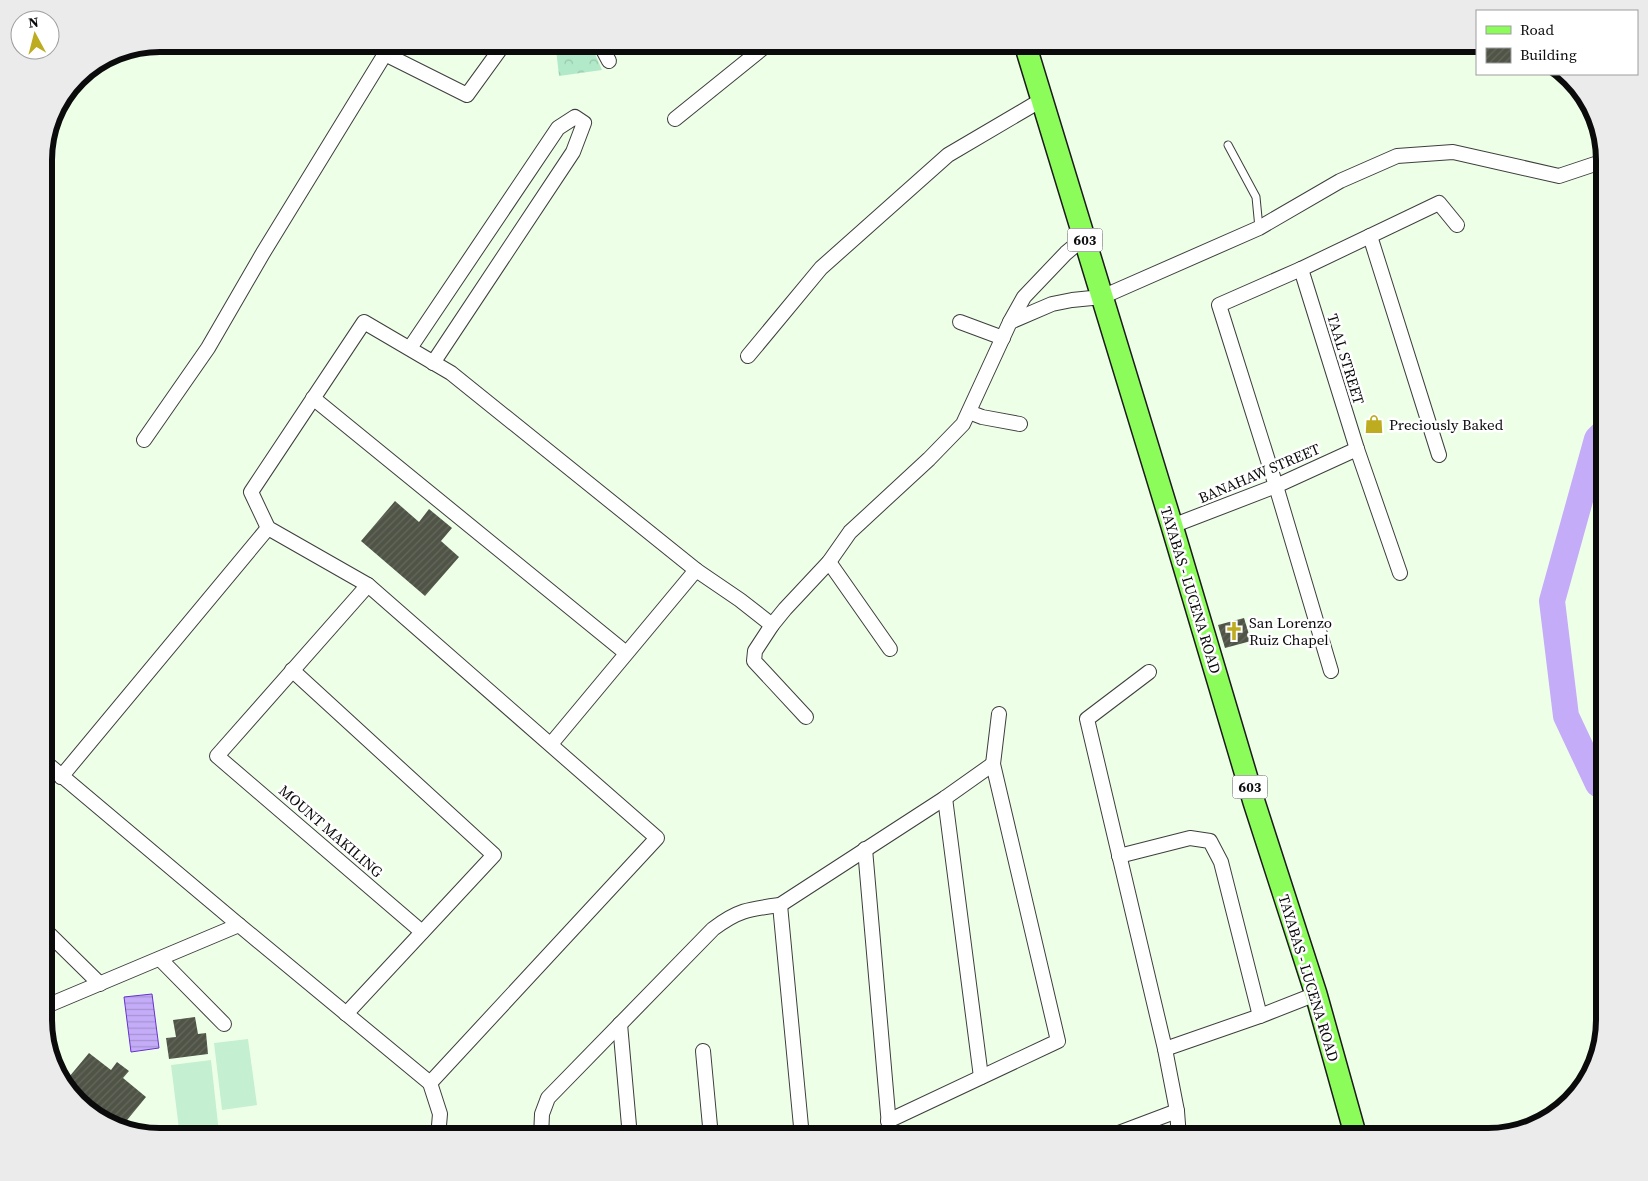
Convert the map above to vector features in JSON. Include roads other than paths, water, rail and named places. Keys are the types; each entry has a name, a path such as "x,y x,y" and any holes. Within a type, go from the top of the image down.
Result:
{"main road":[{"name":"TAYABAS - LUCENA ROAD","path":"1028,52 1254,802 1316,994 1353,1128"}],"street":[{"path":"144,440 208,348 262,253 385,54 466,95 497,53"},
{"path":"604,53 608,61"},
{"path":"675,119 757,53"},
{"path":"748,356 821,268 948,155 1033,105 1043,102"},
{"path":"410,348 558,128 575,117 584,124 573,152 433,362"},
{"path":"1010,322 1052,304 1102,297 1259,228 1340,181 1397,156 1453,152 1559,176 1596,164"},
{"path":"1331,671 1276,486 1219,305 1301,269 1439,203 1457,226"},
{"path":"1370,236 1439,455"},
{"path":"806,717 754,661 755,651 772,625 829,562 850,532 929,459 963,424 1010,322 1024,298 1066,253 1084,238"},
{"name":"TAAL STREET","path":"1301,269 1357,449 1400,573"},
{"path":"430,1083 657,838 368,585 268,528 251,492 364,322 451,373 696,570 772,625"},
{"path":"960,322 1003,338"},
{"path":"313,398 626,653"},
{"path":"969,412 1020,424"},
{"name":"BANAHAW STREET","path":"1172,526 1276,486 1357,449"},
{"path":"61,777 268,528"},
{"path":"829,562 890,649"},
{"path":"550,744 696,570"},
{"path":"346,1014 494,855 292,670 368,585"},
{"name":"MOUNT MAKILING","path":"292,670 218,756 422,932"},
{"path":"1149,672 1087,719 1165,1049 1177,1111 1178,1128"},
{"path":"888,1121 1058,1041 993,764 998,714"},
{"path":"541,1128 542,1114 548,1098 713,929 729,917 749,909 780,905 945,798 993,764"},
{"path":"53,769 430,1083 440,1114 439,1128"},
{"path":"945,798 981,1078"},
{"path":"1119,856 1190,838 1210,841 1221,862 1260,1016"},
{"path":"865,850 889,1128"},
{"path":"780,905 801,1128"},
{"path":"53,1003 238,925"},
{"path":"53,938 100,984"},
{"path":"160,959 224,1024"},
{"path":"1165,1049 1260,1016 1316,994"},
{"path":"620,1024 629,1128"},
{"path":"703,1050 710,1128"},
{"path":"1132,1128 1177,1111"}],"lane":[{"path":"1228,146 1256,196 1259,228"}],"waterway":[{"path":"1596,443 1552,601 1566,716 1596,780"}],"place":[{"name":"Preciously Baked","path":"1374,424"},
{"name":"San Lorenzo Ruiz Chapel","path":"1234,631"}]}
